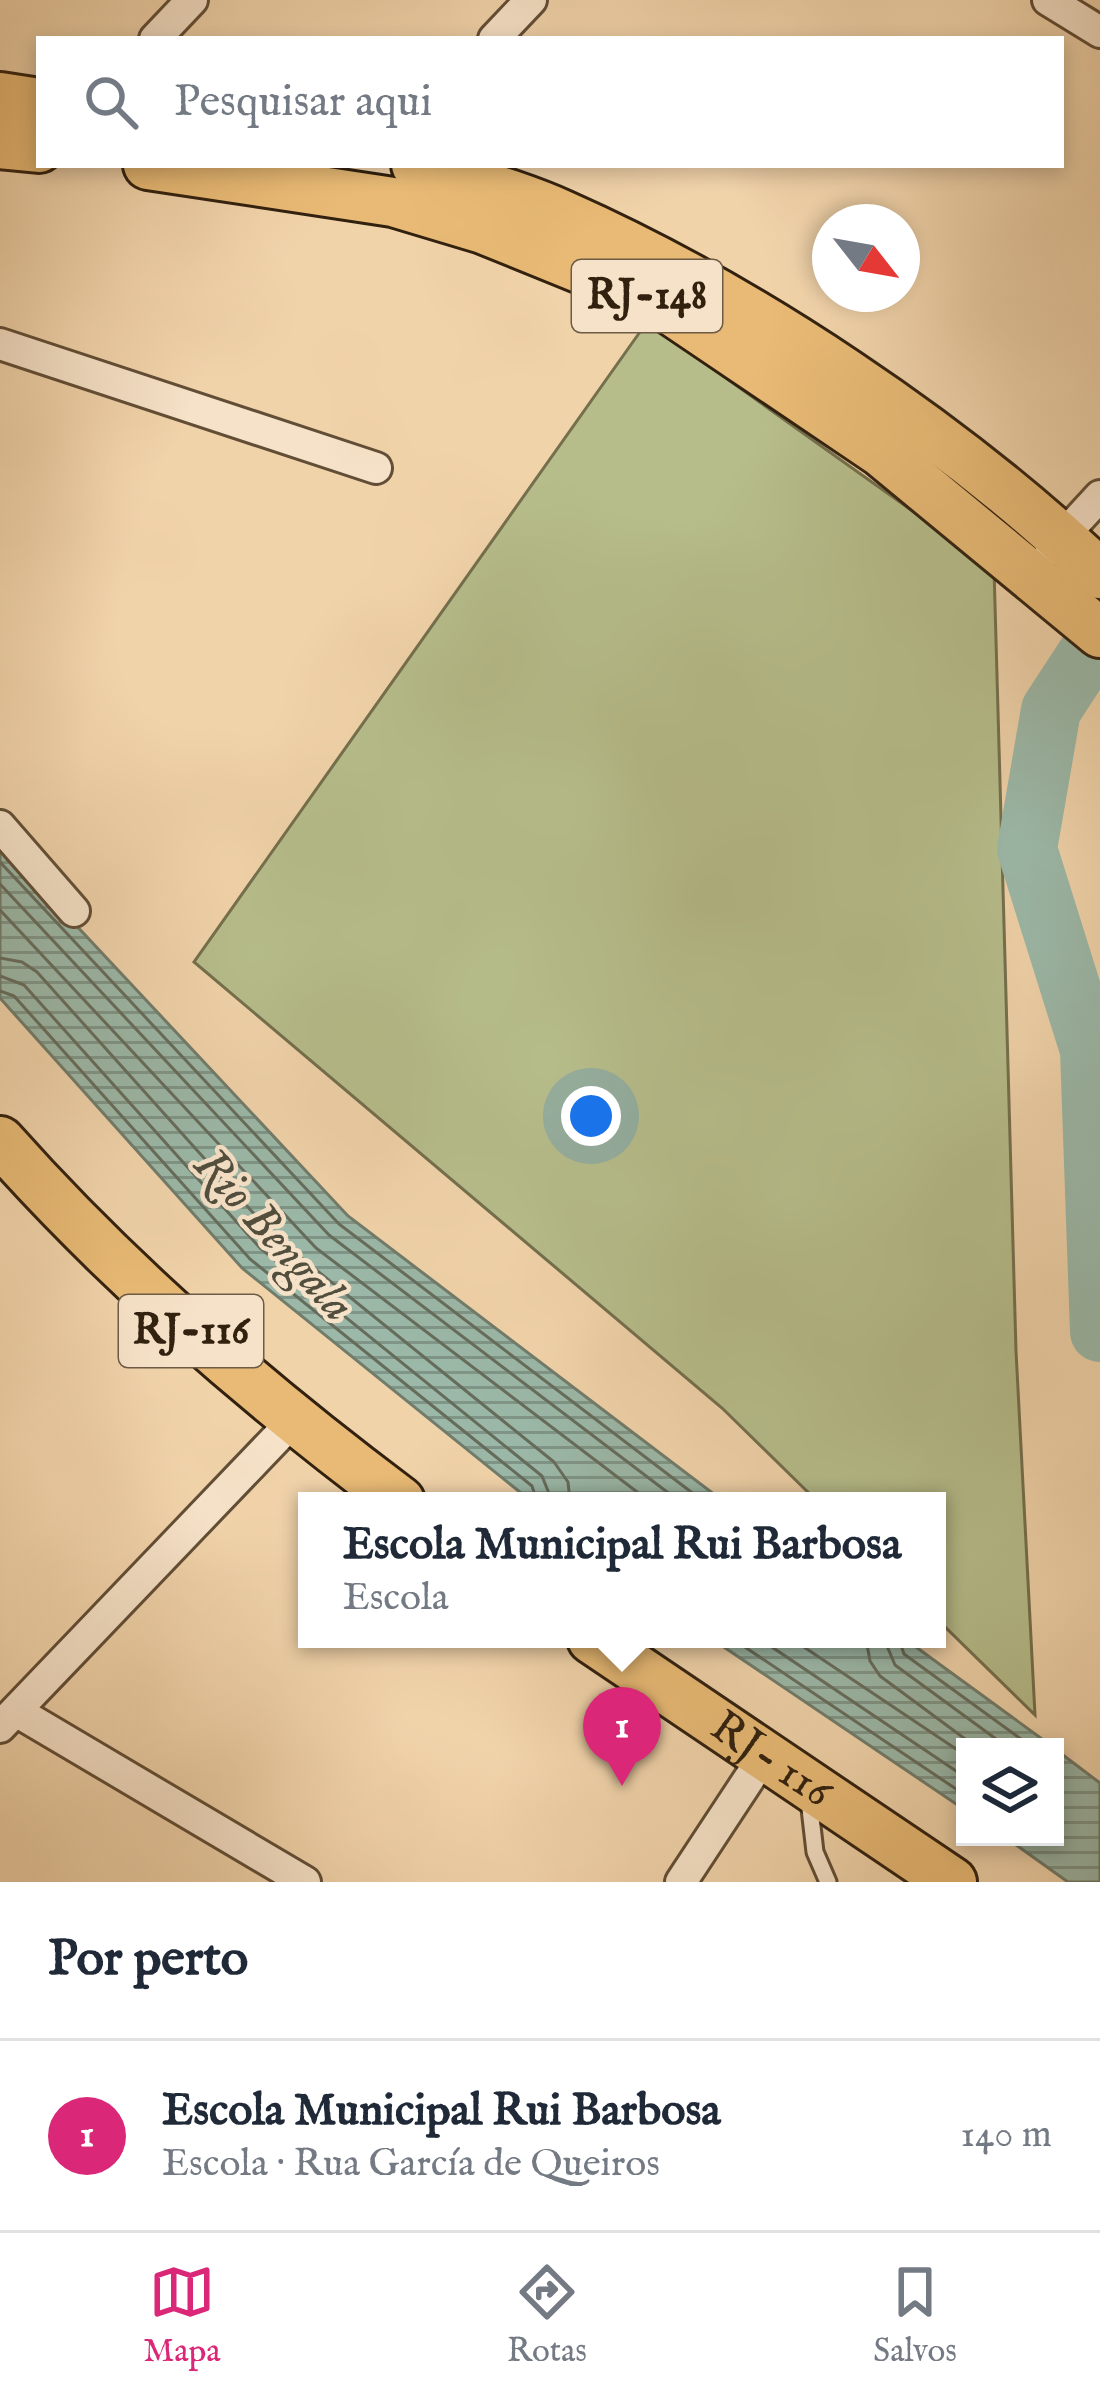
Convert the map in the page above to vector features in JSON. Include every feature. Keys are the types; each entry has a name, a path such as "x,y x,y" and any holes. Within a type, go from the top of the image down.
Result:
{"main road":[{"path":"0,97 36,103"},
{"path":"0,144 36,148"},
{"name":"RJ-148","path":"207,168 404,178 562,214 715,295 889,403 1074,580"},
{"name":"RJ-116","path":"2,1148 170,1312 293,1421 388,1492"},
{"name":"RJ- 116","path":"605,1648 952,1882"}],"street":[{"path":"158,36 192,0"},
{"path":"497,36 531,0"},
{"path":"1048,0 1100,32"},
{"path":"0,344 376,468"},
{"path":"1074,580 1100,496"},
{"path":"0,826 74,911"},
{"path":"293,1421 8,1719 305,1882"},
{"path":"681,1882 764,1756"}],"lane":[{"path":"808,1786 815,1852 828,1882"}],"green space":[{"path":"647,322 994,569 1016,1351 1035,1715 946,1628 946,1492 808,1492 722,1408 194,962"}],"water":[{"name":"Rio Bengala","path":"0,844 348,1216 711,1492 520,1492 242,1268 0,998"},
{"path":"725,1648 917,1648 1041,1738 956,1738 956,1804"},
{"path":"1064,1756 1100,1783 1100,1882 1068,1882 1018,1846 1064,1846"}],"waterway":[{"path":"1100,635 1051,710 1027,849 1090,1050 1100,1332"}],"place":[{"name":"Escola Municipal Rui Barbosa","path":"622,1786"}]}
